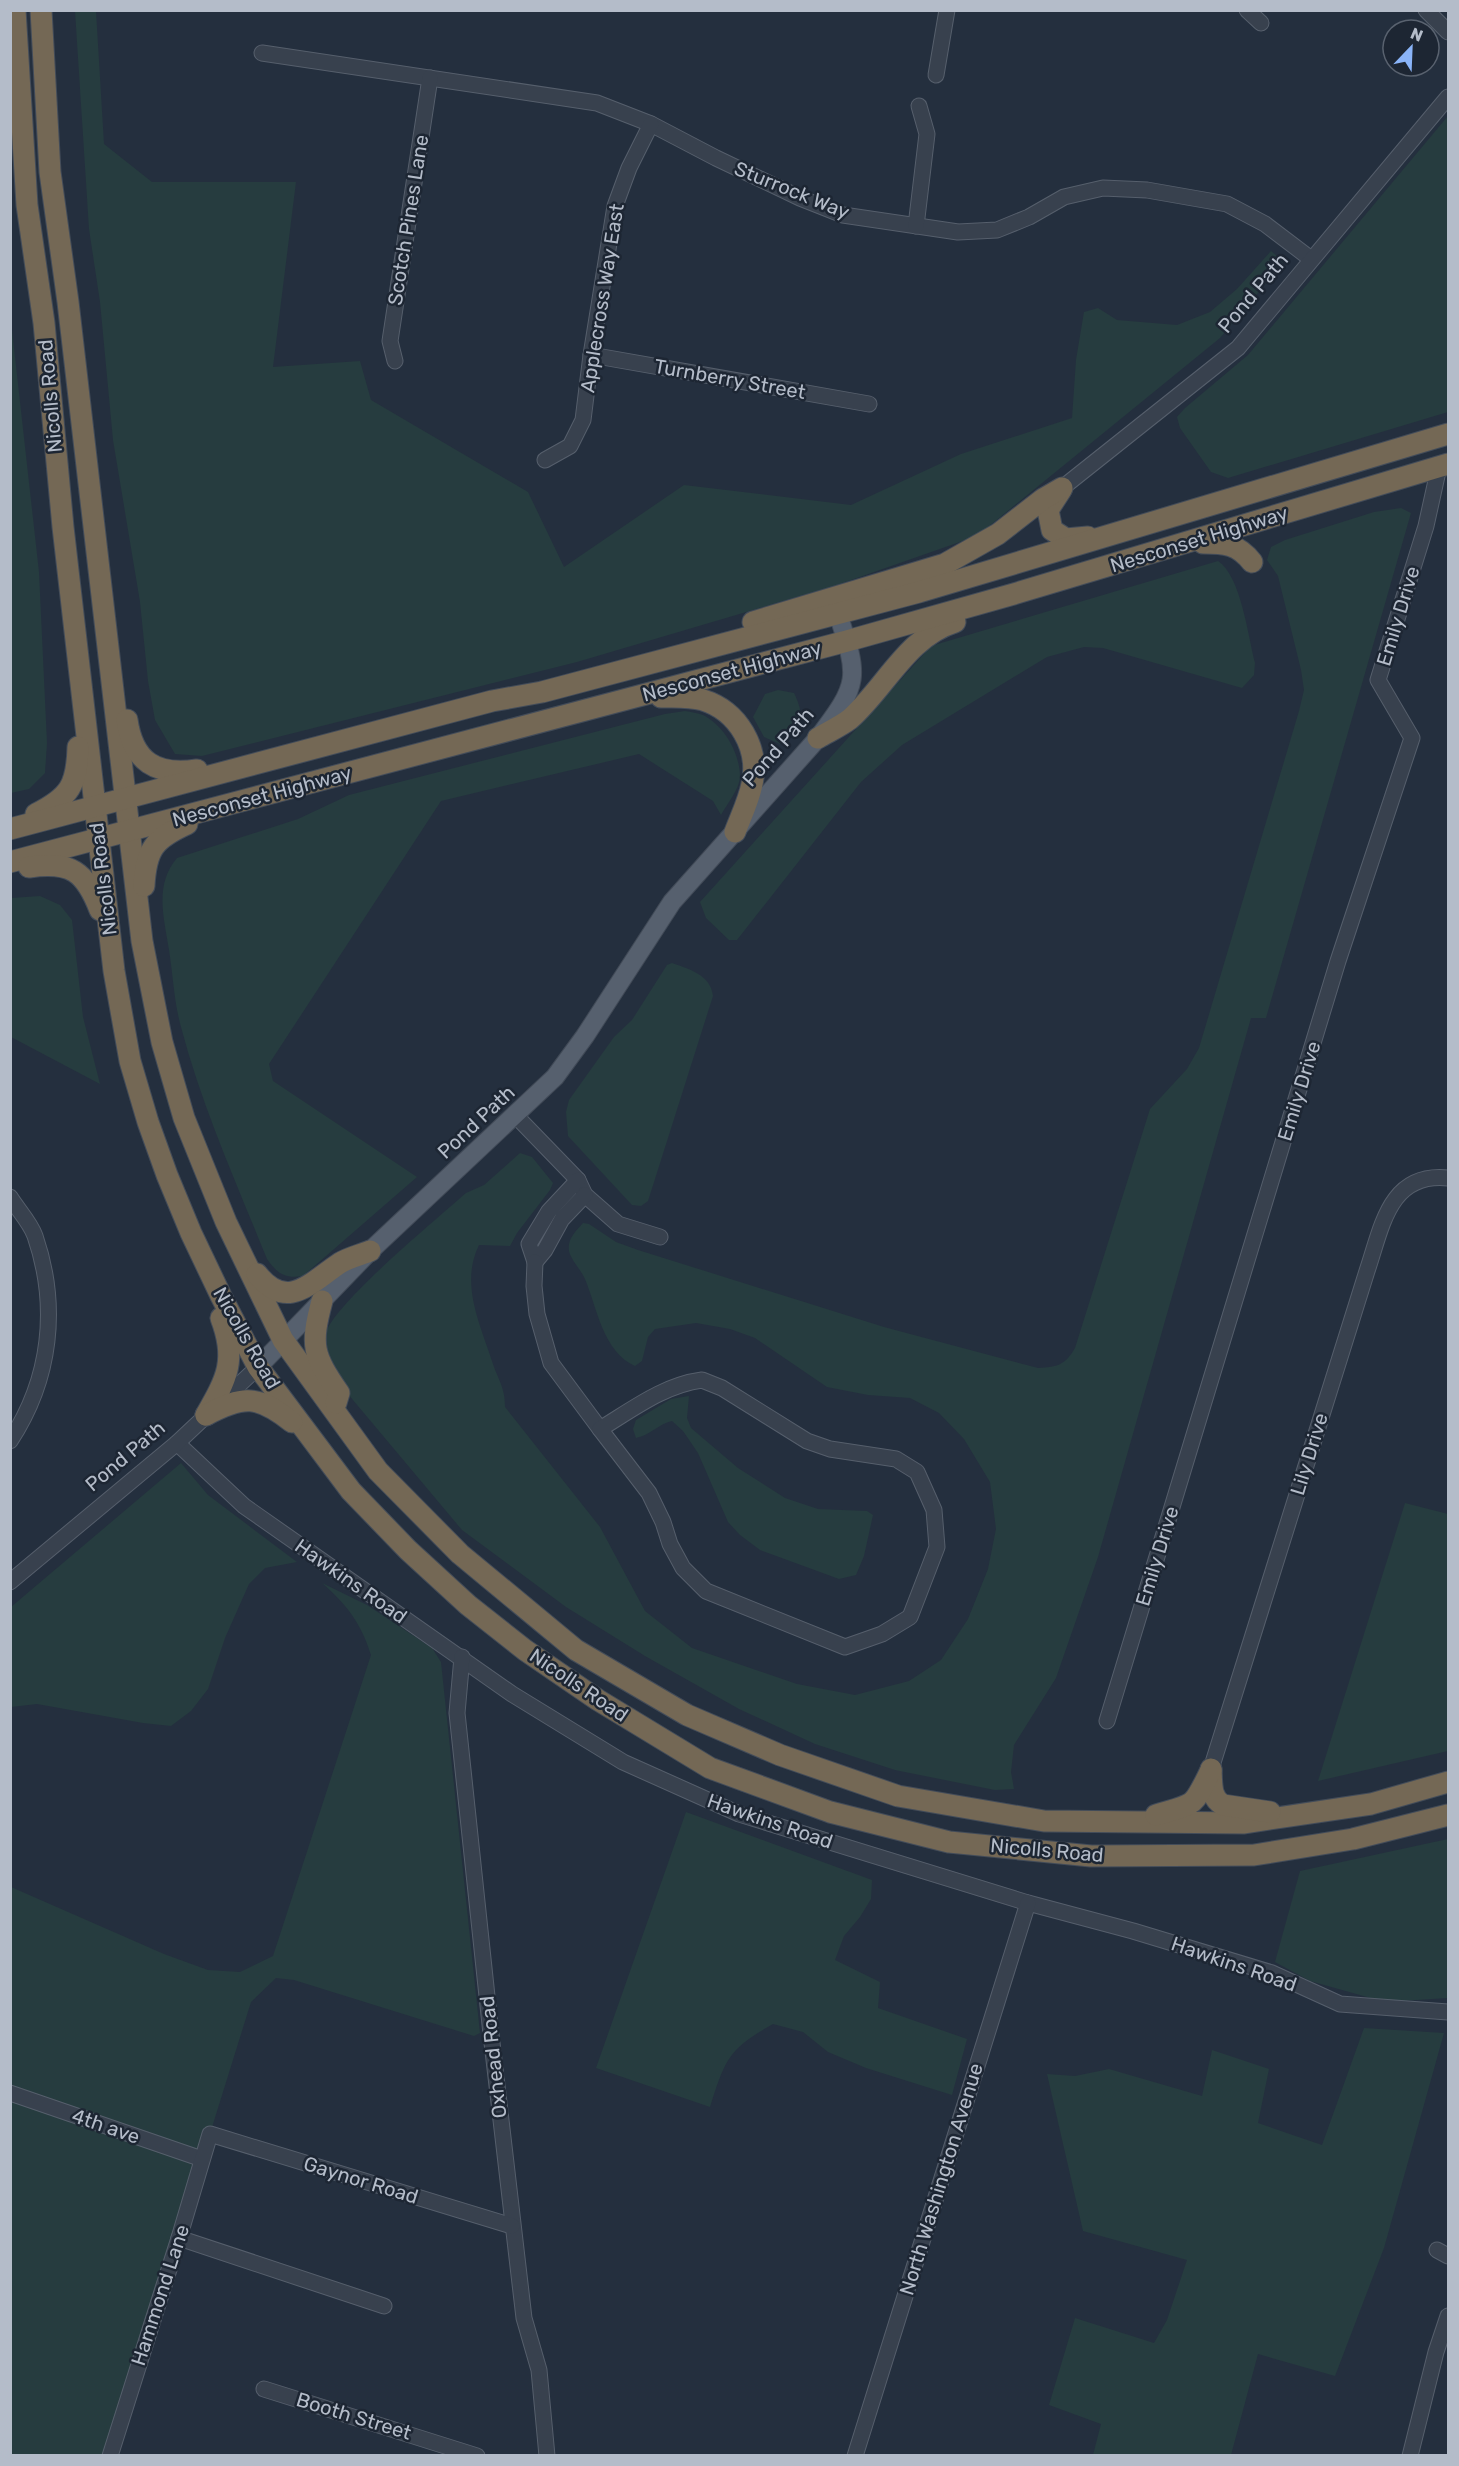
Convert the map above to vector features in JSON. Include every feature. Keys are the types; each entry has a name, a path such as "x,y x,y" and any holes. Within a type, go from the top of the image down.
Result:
{"highway":[{"name":"Nicolls Road","path":"15,10 27,205 44,323 98,839 123,1029 139,1091 167,1175 205,1263 258,1366 351,1491 408,1550 468,1605 525,1650 598,1700 710,1768 830,1812 949,1842 1091,1856 1254,1855 1353,1839 1449,1815"},
{"name":"Nicolls Road","path":"41,10 50,172 68,302 142,941 155,1012 176,1093 204,1170 237,1246 283,1340 378,1471 460,1554 576,1650 687,1715 780,1755 898,1796 1044,1821 1243,1823 1371,1804 1449,1782"},
{"name":"Nesconset Highway","path":"10,828 492,701 542,692 838,614 1119,534 1449,434"},
{"name":"Nesconset Highway","path":"10,862 847,641 1017,593 1444,465"},
{"path":"1062,488 1048,510 1050,524 1056,534 1072,539 1119,534"},
{"path":"492,701 543,682 930,571 979,546 1043,499 1062,488"},
{"path":"1183,543 1233,545 1242,550 1252,562 1254,547 1260,535 1288,512"},
{"path":"818,738 849,720 926,636 938,628 975,617 1017,593"},
{"path":"108,656 126,710 132,742 138,752 152,765 167,771 180,772 293,754"},
{"path":"10,828 54,805 72,786 78,766 81,687"},
{"path":"631,697 689,697 702,700 724,710 742,729 752,754 754,773 747,801 735,832"},
{"path":"142,941 145,868 150,851 169,832 227,805"},
{"path":"10,869 55,864 76,872 90,886 110,936"},
{"path":"237,1246 268,1288 280,1293 297,1290 314,1283 341,1262 370,1251"},
{"path":"205,1263 229,1347 225,1381 206,1415"},
{"path":"322,1301 314,1331 314,1344 326,1374 339,1393 333,1409"},
{"path":"206,1415 237,1402 264,1402 312,1439"},
{"path":"1211,1769 1212,1791 1218,1802 1223,1805 1291,1816"},
{"path":"1131,1822 1189,1806 1196,1800 1211,1769"}],"main road":[{"name":"Pond Path","path":"258,1366 370,1251 516,1116 566,1064 672,902 818,738 841,707 852,684 852,664 838,614"}],"street":[{"path":"936,75 947,10"},
{"path":"1247,10 1261,23"},
{"path":"1426,10 1449,32"},
{"name":"Sturrock Way","path":"262,53 597,103 651,124 800,198 843,215 958,232 997,231 1029,217 1065,196 1103,188 1147,190 1227,204 1265,224 1311,259"},
{"name":"Scotch Pines Lane","path":"395,361 390,341 430,78"},
{"name":"Pond Path","path":"1062,488 1238,348 1449,97"},
{"path":"916,226 927,134 919,105"},
{"name":"Applecross Way East","path":"545,460 570,446 583,420 615,206 629,168 651,124"},
{"name":"Turnberry Street","path":"591,355 869,404"},
{"name":"Emily Drive","path":"1107,1721 1338,961 1412,738 1378,680 1444,465"},
{"path":"516,1116 578,1180 585,1194 618,1224 660,1237"},
{"name":"Lily Drive","path":"1211,1769 1367,1271 1390,1205 1405,1187 1418,1180 1435,1177 1449,1178"},
{"path":"578,1180 549,1211 529,1244 535,1262 534,1286 537,1314 551,1363 600,1429 649,1493 663,1522 670,1544 683,1568 706,1590 845,1647 882,1634 910,1617 937,1547 934,1510 917,1472 896,1459 830,1449 807,1441 722,1388 702,1380 682,1382 661,1392 600,1429"},
{"path":"535,1262 550,1242 562,1219 585,1194"},
{"path":"10,1197 34,1235 50,1305 50,1320 49,1340 39,1381 30,1404 10,1441"},
{"path":"535,1234 550,1242"},
{"name":"Pond Path","path":"10,1582 177,1443 258,1366"},
{"name":"Hawkins Road","path":"177,1443 244,1506 512,1694 623,1762 739,1814 1028,1903 1133,1931 1272,1973 1340,2004 1449,2012"},
{"name":"Oxhead Road","path":"462,1657 457,1713 512,2226 524,2318 539,2370 547,2456"},
{"name":"North Washington Avenue","path":"855,2456 1028,1903"},
{"name":"4th ave","path":"10,2092 202,2159"},
{"name":"Gaynor Road","path":"210,2134 512,2226"},
{"name":"Hammond Lane","path":"110,2456 210,2134"},
{"path":"179,2238 384,2306"},
{"path":"1410,2456 1436,2352 1449,2316"},
{"name":"Booth Street","path":"264,2389 477,2456"}],"green space":[{"path":"75,11 96,11 104,144 152,182 296,182 273,367 360,361 371,400 528,492 564,567 684,485 851,505 961,454 1072,418 1076,360 1084,312 1098,308 1117,320 1177,325 1210,312 1237,289 1271,251 1284,262 1220,338 977,536 834,586 577,662 202,756 175,754 155,720 148,681 140,602 113,440 100,302 89,229"},
{"path":"1448,116 1448,412 1228,478 1211,472 1180,428 1177,417 1248,355"},
{"path":"11,321 39,572 47,743 45,773 29,789 11,793"},
{"path":"1401,508 1411,513 1266,1018 1251,1018 1098,1557 1056,1678 1014,1745 1011,1772 1014,1789 995,1790 895,1770 815,1744 739,1709 645,1656 566,1607 462,1530 332,1375 324,1340 332,1321 365,1283 466,1193 484,1185 520,1153 532,1157 553,1183 510,1246 479,1245 473,1260 471,1275 474,1306 502,1386 505,1407 600,1527 645,1611 692,1648 797,1684 855,1695 909,1681 941,1660 968,1619 988,1569 996,1529 990,1482 964,1439 939,1413 910,1398 868,1395 827,1387 755,1338 730,1329 696,1323 655,1329 648,1337 642,1361 635,1366 615,1351 608,1340 585,1279 570,1254 571,1239 583,1223 589,1224 616,1242 638,1250 884,1327 1038,1368 1056,1366 1064,1362 1075,1348 1150,1109 1187,1069 1199,1048 1299,711 1304,690 1301,670 1278,576 1267,560 1271,547 1285,540 1374,512"},
{"path":"1218,561 1226,569 1238,593 1255,663 1254,675 1242,688 1103,648 1084,647 1047,657 902,745 861,782 737,940 729,940 706,918 700,902 931,646"},
{"path":"778,690 794,693 801,716 797,728 780,744 764,737 753,717 765,694"},
{"path":"685,711 703,715 711,720 724,733 734,750 739,768 739,782 721,815 713,801 639,754 441,801 269,1064 273,1081 417,1177 303,1276 291,1277 282,1274 267,1259 220,1144 189,1057 179,1018 162,902 165,879 177,858 298,819 349,795 665,714"},
{"path":"40,896 60,905 72,920 83,1017 100,1084 11,1037 11,898"},
{"path":"672,963 704,978 713,996 648,1201 641,1206 632,1205 568,1136 566,1112 569,1100 614,1037 632,1020 667,965"},
{"path":"689,1396 687,1418 691,1428 738,1468 785,1498 818,1509 867,1511 873,1515 864,1556 856,1575 839,1579 760,1550 740,1535 728,1522 698,1453 683,1431 672,1421 636,1438 633,1429 636,1420 671,1399"},
{"path":"181,1463 208,1495 297,1562 265,1568 249,1584 225,1638 208,1689 191,1711 171,1726 37,1704 11,1707 11,1607"},
{"path":"1405,1503 1448,1514 1448,1751 1318,1781"},
{"path":"322,1583 367,1605 432,1648 441,1662 480,2033 474,2036 294,1980 276,1978 251,2002 110,2455 11,2456 11,1887 164,1954 208,1970 240,1972 273,1956 371,1655 363,1633 352,1615"},
{"path":"686,1812 872,1880 871,1899 844,1936 835,1960 880,1982 878,2008 967,2039 952,2095 866,2068 828,2052 803,2032 773,2024 746,2041 730,2057 710,2107 596,2068"},
{"path":"1448,1839 1448,1998 1385,2002 1310,1981 1275,1962 1300,1871"},
{"path":"1364,2028 1444,2033 1384,2248 1335,2376 1258,2354 1231,2455 1093,2455 1101,2424 1049,2405 1075,2318 1154,2343 1167,2320 1187,2260 1083,2231 1047,2074 1075,2076 1109,2069 1202,2096 1212,2050 1269,2069 1258,2123 1322,2145"}]}
